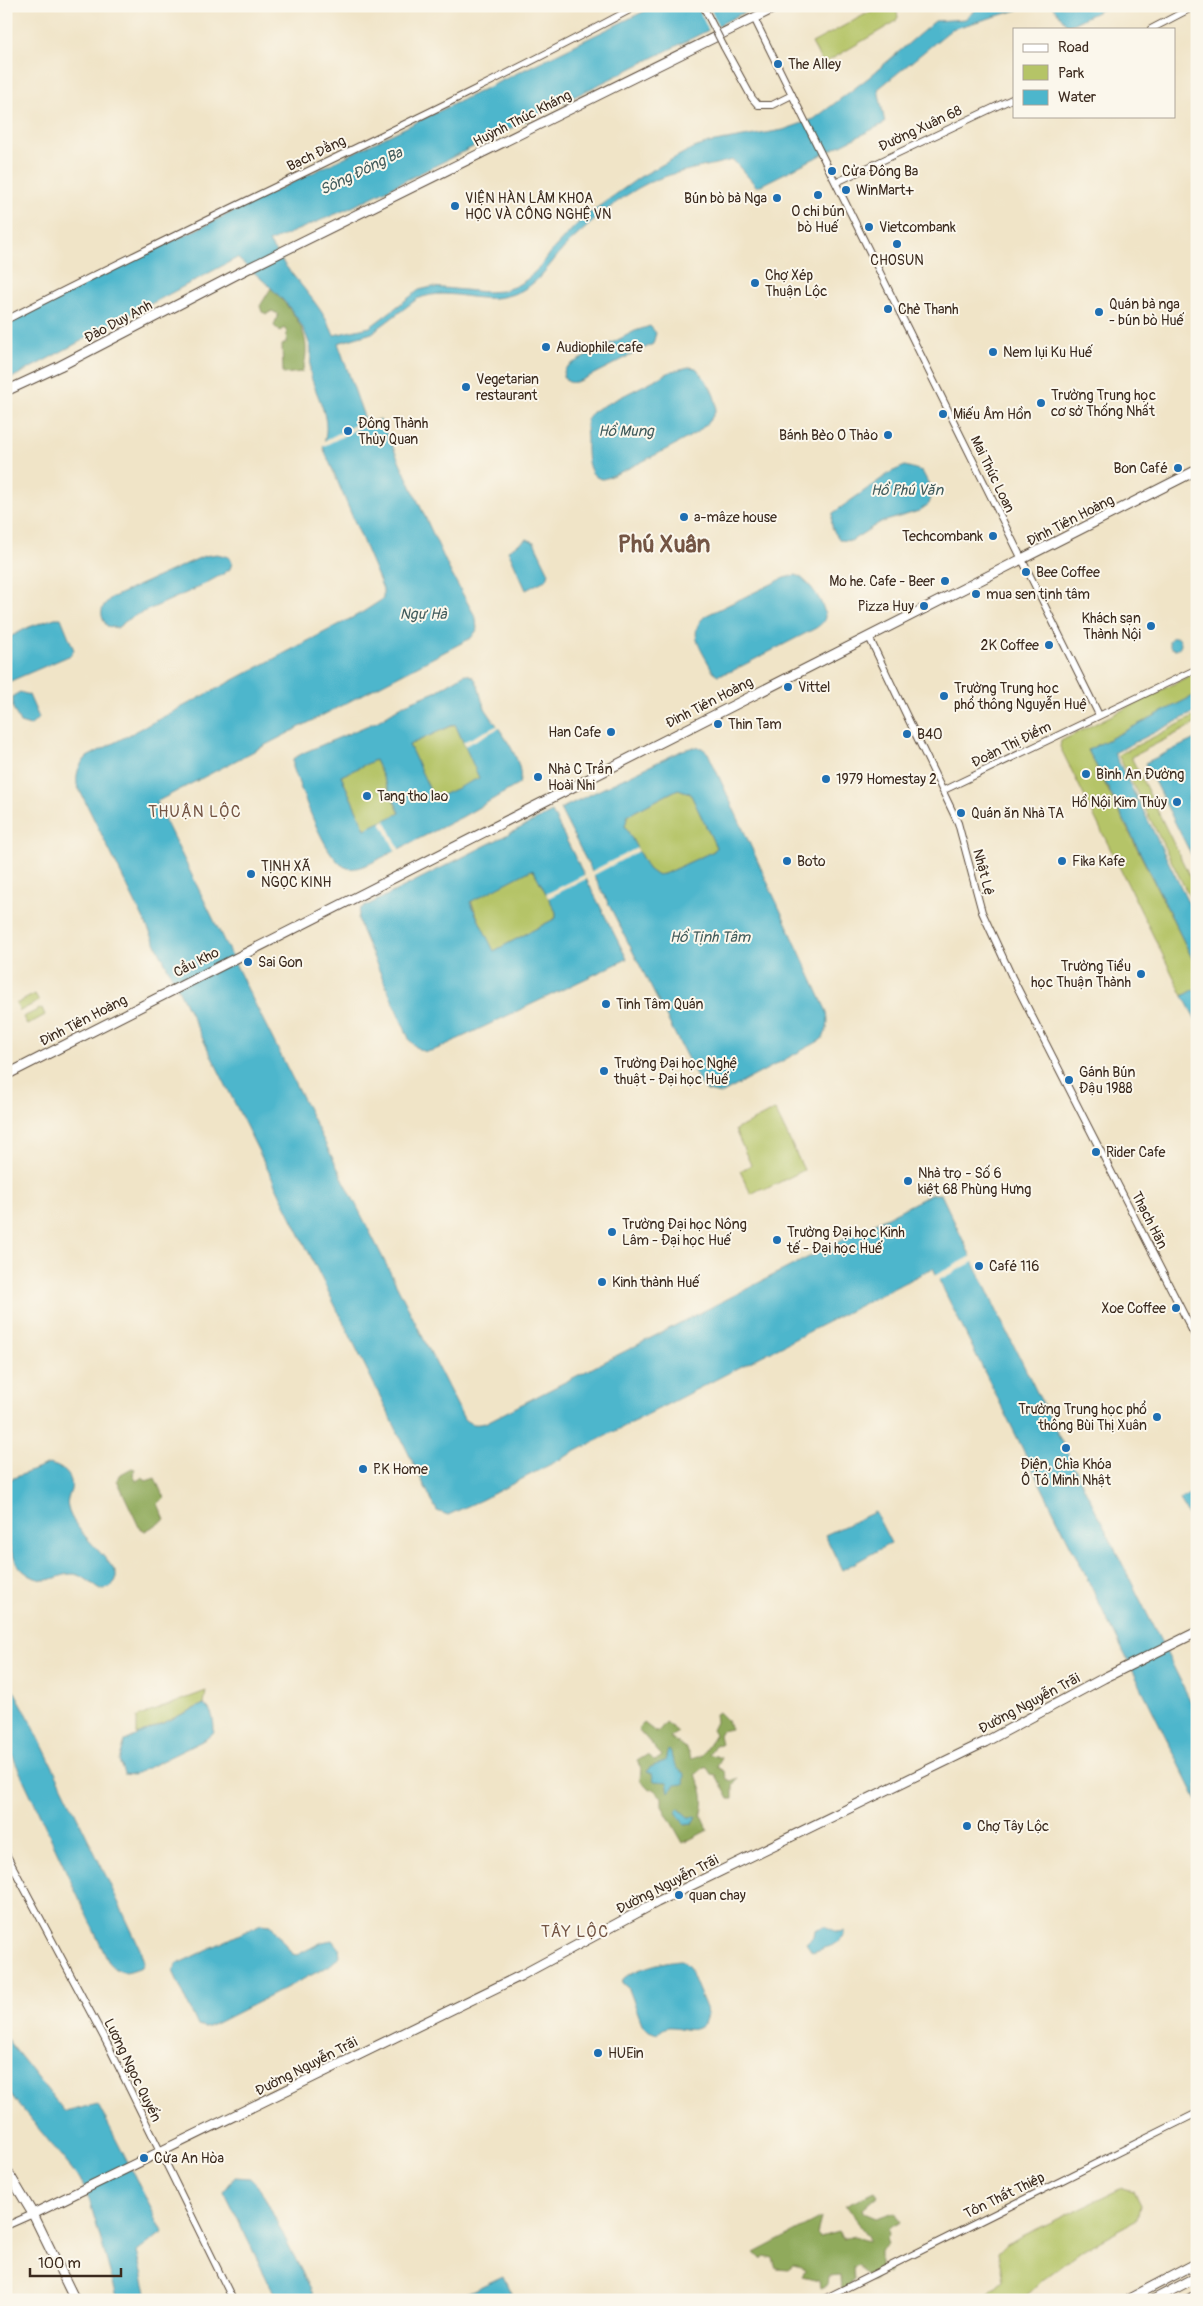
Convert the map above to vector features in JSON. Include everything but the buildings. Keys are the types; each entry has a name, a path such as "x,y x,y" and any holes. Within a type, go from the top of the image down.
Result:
{"main road":[{"name":"Huỳnh Thúc Kháng","path":"242,272 778,6"},
{"name":"Đào Duy Anh","path":"6,391 60,366 242,272"},
{"name":"Đinh Tiên Hoàng","path":"233,958 1197,470"},
{"name":"Cầu Kho","path":"171,989 233,958"},
{"name":"Đinh Tiên Hoàng","path":"6,1075 171,989"},
{"name":"Đường Nguyễn Trãi","path":"33,2214 520,1976 644,1909 993,1738 1126,1667 1197,1632"},
{"path":"6,2169 33,2214 76,2300"},
{"path":"1127,2300 1196,2266"},
{"path":"1153,2300 1197,2277"}],"street":[{"name":"Bạch Đằng","path":"6,320 114,265 508,73 637,6"},
{"path":"703,6 752,98 758,105 772,105 792,96 754,18"},
{"path":"1153,28 1194,6"},
{"name":"Mai Thúc Loan","path":"792,96 837,182 1021,560 1099,715"},
{"name":"Đường Xuân 68","path":"837,182 1013,98"},
{"name":"Nhật Lệ","path":"868,637 944,790 958,823 982,912 1080,1112"},
{"name":"Đoàn Thị Điểm","path":"944,790 1197,669"},
{"name":"Thạch Hãn","path":"1080,1112 1197,1340"},
{"name":"Lương Ngọc Quyến","path":"6,1854 109,2047 233,2300"},
{"name":"Tôn Thất Thiệp","path":"822,2300 1197,2113"},
{"path":"6,2226 33,2214"}],"green space":[{"path":"881,6 896,7 898,17 895,22 823,64 812,43"},
{"path":"271,288 295,316 304,336 306,347 302,372 283,374 282,345 286,343 287,332 284,328 280,331 274,326 278,314 272,311 267,314 262,312 260,306"},
{"path":"1197,672 1197,694 1088,750 1197,968 1197,988 1183,996 1060,747 1061,741"},
{"path":"1197,715 1197,723 1131,757 1197,891 1197,912 1118,755"},
{"path":"455,724 480,778 434,800 409,745"},
{"path":"375,760 400,814 365,829 341,776"},
{"path":"1197,774 1197,813 1188,799"},
{"path":"678,789 690,793 716,847 714,851 664,874 656,875 648,869 625,826 628,815"},
{"path":"531,870 534,871 556,912 556,918 494,951 491,949 471,901"},
{"path":"35,994 39,1001 20,1011 16,1004"},
{"path":"42,1008 45,1015 27,1025 23,1017"},
{"path":"775,1110 804,1170 764,1190 762,1188 751,1194 740,1171 751,1165 735,1130"},
{"path":"132,1468 135,1469 133,1474 136,1481 143,1477 146,1481 155,1478 164,1498 158,1504 165,1520 145,1531 139,1527 117,1480 119,1475"},
{"path":"206,1691 204,1704 137,1735 137,1717"},
{"path":"719,1712 726,1719 731,1729 721,1731 719,1735 721,1744 715,1745 709,1754 722,1758 717,1767 725,1772 726,1778 731,1781 738,1778 733,1785 733,1799 729,1799 716,1775 711,1774 706,1766 695,1775 702,1789 703,1804 701,1815 708,1830 683,1843 662,1806 662,1797 653,1789 649,1790 640,1780 641,1768 637,1761 647,1755 655,1761 662,1756 638,1729 644,1723 657,1733 666,1722 678,1732 670,1738 685,1747 691,1759 701,1756 715,1735 712,1730 716,1722 715,1714","holes":["678,1808 688,1817 696,1817 694,1823 684,1824"]},
{"path":"1122,2188 1133,2191 1140,2205 1137,2220 1082,2250 1044,2279 1022,2300 981,2300 1003,2281 998,2252 1006,2244"},
{"path":"875,2191 878,2195 862,2209 864,2213 876,2218 895,2212 901,2222 888,2229 889,2235 886,2239 888,2244 880,2251 880,2265 883,2269 890,2268 888,2274 880,2270 874,2281 869,2279 858,2265 853,2267 854,2280 842,2291 841,2276 828,2277 827,2285 820,2288 819,2280 802,2276 805,2271 802,2267 793,2265 788,2269 776,2268 773,2258 764,2256 760,2259 754,2253 821,2218 817,2234 820,2237 838,2232 843,2239 854,2236 868,2240 868,2236 845,2205"}],"water":[{"name":"Ngự Hà","path":"655,6 757,6 350,208 269,242 285,266 320,310 334,335 370,327 419,290 432,287 486,292 502,291 516,286 526,280 540,267 554,248 584,217 640,177 691,149 709,143 783,130 814,119 868,78 935,21 965,19 980,6 1031,6 952,29 878,89 885,123 757,187 733,160 679,172 658,179 627,195 587,226 563,249 535,281 521,291 493,298 443,294 430,295 417,299 372,333 338,343 364,417 374,421 380,419 451,573 476,618 477,630 471,638 156,802 252,998 464,1419 471,1423 485,1423 932,1194 941,1194 1005,1328 1197,1714 1197,1800 933,1268 481,1500 448,1515 437,1511 77,785 78,770 81,763 87,757 363,612 383,599 383,589 323,447 326,428 325,419 311,377 311,350 305,332 290,308 280,297 237,258 6,381 6,322"},
{"path":"1052,6 1109,6 1068,26"},
{"path":"650,326 656,333 653,344 579,381 569,382 563,376 565,369 571,364 635,331"},
{"name":"Hồ Mung","path":"689,367 696,368 714,395 716,406 710,420 691,436 618,473 602,479 596,477 592,473 587,456 586,422 593,411 672,371"},
{"name":"Hồ Phú Văn","path":"905,466 922,471 933,492 929,504 919,511 879,523 851,541 840,540 832,527 833,513 891,472"},
{"path":"527,539 534,542 549,573 547,579 526,590 508,550"},
{"path":"217,554 229,557 232,563 230,569 223,574 195,589 130,618 117,628 107,626 104,622 102,611 111,598 204,556"},
{"path":"796,575 806,581 819,599 825,616 822,623 816,628 732,671 718,675 713,672 696,636 699,623 705,616 784,578"},
{"path":"55,618 61,618 74,650 71,655 6,683 6,639 29,627"},
{"path":"1173,637 1177,637 1181,643 1177,649 1173,649 1169,645 1169,641"},
{"path":"465,674 474,678 485,708 515,755 519,765 519,784 462,817 371,863 355,868 345,867 337,861 321,837 293,767 293,759 378,721 405,704 435,692","holes":["455,724 479,778 434,799 409,745","375,760 400,813 365,829 341,776"]},
{"path":"20,692 29,695 39,718 30,726 20,723 13,708 13,696"},
{"path":"1197,694 1197,711 1114,753 1137,799 1119,809 1088,750"},
{"name":"Hồ Nội Kim Thủy","path":"1197,738 1197,774 1188,799 1197,813 1197,866 1145,763"},
{"name":"Hồ Tịnh Tâm","path":"694,747 702,748 708,753 828,1016 827,1030 821,1040 721,1094 707,1091 700,1083 560,809 683,750","holes":["678,789 690,793 716,847 714,851 664,874 656,875 648,869 625,826 628,815"]},
{"path":"1138,800 1197,920 1197,968 1119,810"},
{"path":"552,812 627,959 437,1049 425,1051 416,1047 410,1041 362,931 358,919 360,909","holes":["531,870 534,871 556,912 556,918 494,951 470,902"]},
{"path":"1197,988 1197,1022 1183,996"},
{"path":"49,1464 58,1467 69,1476 71,1490 67,1505 71,1516 82,1533 116,1573 116,1580 111,1587 101,1590 76,1574 42,1580 28,1575 19,1566 12,1554 6,1524 6,1481"},
{"path":"1197,1490 1197,1536 1180,1499"},
{"path":"875,1512 891,1543 842,1570 825,1535"},
{"path":"6,1676 28,1716 107,1878 140,1949 144,1962 142,1967 124,1972 116,1969 108,1961 6,1742"},
{"path":"204,1704 211,1713 214,1728 214,1732 206,1739 133,1775 124,1774 119,1761 125,1741"},
{"path":"668,1750 671,1752 675,1765 685,1774 684,1784 675,1785 669,1792 667,1782 654,1781 652,1774 647,1772 649,1768 665,1761"},
{"path":"678,1808 688,1817 697,1817 694,1823 684,1824 676,1812"},
{"path":"261,1924 271,1925 292,1954 297,1955 322,1942 332,1940 339,1948 340,1956 329,1966 215,2024 205,2028 198,2026 173,1971 177,1964"},
{"path":"825,1926 837,1932 844,1931 844,1936 834,1945 812,1952 806,1943 814,1936 815,1930"},
{"path":"682,1960 689,1967 706,2008 707,2015 704,2024 691,2030 668,2027 657,2034 649,2031 642,2024 629,1989 622,1983 623,1979 634,1972 651,1966"},
{"path":"6,2038 65,2112 98,2104 163,2232 137,2252 149,2300 118,2300 89,2199 80,2179 6,2089"},
{"path":"235,2177 250,2178 260,2188 316,2300 277,2300 224,2191"},
{"path":"503,2276 514,2300 452,2300"}],"pier":[{"path":"697,6 709,6 719,28 710,33"},
{"name":"Đông Thành Thủy Quan","path":"370,417 380,417 320,448 322,442"},
{"path":"501,724 503,726 465,746 463,742"},
{"path":"385,820 400,851 396,852 381,822"},
{"path":"637,848 639,851 592,876 590,872"},
{"path":"586,874 588,878 548,898 546,894"},
{"path":"972,1256 975,1261 937,1281 934,1276"}],"railway":[{"path":"1180,2300 1197,2291"}],"place":[{"name":"The Alley","path":"778,64"},
{"name":"Cửa Đông Ba","path":"832,171"},
{"name":"WinMart+","path":"846,190"},
{"name":"O chi bún bò Huế","path":"818,195"},
{"name":"Bún bò bà Nga","path":"777,198"},
{"name":"VIỆN HÀN LÂM KHOA HỌC VÀ CÔNG NGHỆ VN","path":"455,206"},
{"name":"Vietcombank","path":"869,227"},
{"name":"CHOSUN","path":"897,244"},
{"name":"Chợ Xép Thuận Lộc","path":"755,283"},
{"name":"Chè Thanh","path":"888,309"},
{"name":"Quán bà nga - bún bò Huế","path":"1099,312"},
{"name":"Audiophile cafe","path":"546,347"},
{"name":"Nem lụi Ku Huế","path":"993,352"},
{"name":"Vegetarian restaurant","path":"466,387"},
{"name":"Trường Trung học cơ sở Thống Nhất","path":"1041,403"},
{"name":"Miếu Âm Hồn","path":"943,414"},
{"name":"Đông Thành Thủy Quan","path":"348,431"},
{"name":"Bánh Bèo O Thảo","path":"888,435"},
{"name":"Bon Café","path":"1178,468"},
{"name":"a-mâze house","path":"684,517"},
{"name":"Techcombank","path":"993,536"},
{"name":"Bee Coffee","path":"1026,572"},
{"name":"Mo he. Cafe - Beer","path":"945,581"},
{"name":"mua sen tịnh tâm","path":"976,594"},
{"name":"Pizza Huy","path":"924,606"},
{"name":"Khách sạn Thành Nội","path":"1151,626"},
{"name":"2K Coffee","path":"1049,645"},
{"name":"Vittel","path":"788,687"},
{"name":"Trường Trung học phổ thông Nguyễn Huệ","path":"944,696"},
{"name":"Thin Tam","path":"718,724"},
{"name":"Han Cafe","path":"611,732"},
{"name":"B40","path":"907,734"},
{"name":"Bình An Đường","path":"1086,774"},
{"name":"Nhà C Trần Hoài Nhi","path":"538,777"},
{"name":"1979 Homestay 2","path":"826,779"},
{"name":"Tang tho lao","path":"367,796"},
{"name":"Hồ Nội Kim Thủy","path":"1177,802"},
{"name":"Quán ăn Nhà TA","path":"961,813"},
{"name":"Boto","path":"787,861"},
{"name":"Fika Kafe","path":"1062,861"},
{"name":"TỊNH XÃ NGỌC KINH","path":"251,874"},
{"name":"Sai Gon","path":"248,962"},
{"name":"Trường Tiểu học Thuận Thành","path":"1141,974"},
{"name":"Tinh Tâm Quán","path":"606,1004"},
{"name":"Trường Đại học Nghệ thuật - Đại học Huế","path":"604,1071"},
{"name":"Gánh Bún Đậu 1988","path":"1069,1080"},
{"name":"Rider Cafe","path":"1096,1152"},
{"name":"Nhà trọ - Số 6 kiệt 68 Phùng Hưng","path":"908,1181"},
{"name":"Trường Đại học Nông Lâm - Đại học Huế","path":"612,1232"},
{"name":"Trường Đại học Kinh tế - Đại học Huế","path":"777,1240"},
{"name":"Café 116","path":"979,1266"},
{"name":"Kinh thành Huế","path":"602,1282"},
{"name":"Xoe Coffee","path":"1176,1308"},
{"name":"Trường Trung học phổ thông Bùi Thị Xuân","path":"1157,1417"},
{"name":"Điện, Chìa Khóa Ô Tô Minh Nhật","path":"1066,1448"},
{"name":"P.K Home","path":"363,1469"},
{"name":"Chợ Tây Lộc","path":"967,1826"},
{"name":"quan chay","path":"679,1895"},
{"name":"HUEin","path":"598,2053"},
{"name":"Cửa An Hòa","path":"144,2158"}],"district":[{"name":"Phú Xuân","path":"664,544"},
{"name":"THUẬN LỘC","path":"195,811"},
{"name":"TÂY LỘC","path":"575,1931"}],"water label":[{"name":"Sông Đông Ba","path":"361,171"}]}
